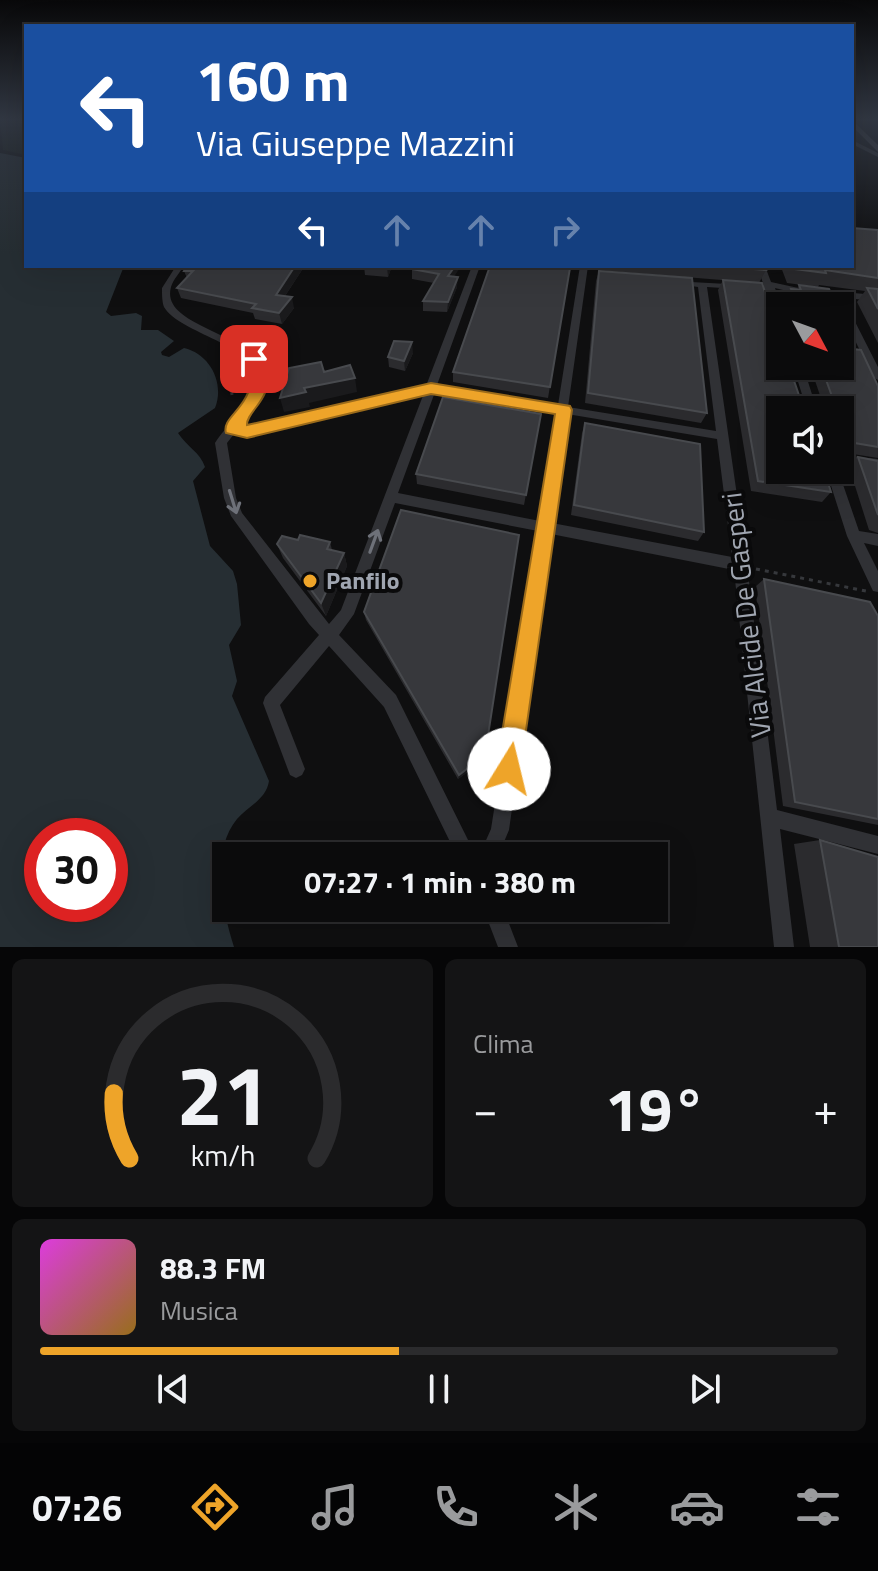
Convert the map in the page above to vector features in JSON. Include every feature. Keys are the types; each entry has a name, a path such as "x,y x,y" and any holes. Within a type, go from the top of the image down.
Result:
{"street":[{"path":"179,268 166,288 165,300 172,312 249,353 258,366 256,399 221,443 233,508 330,637 390,701 460,842"},
{"path":"296,769 271,703 347,614 475,268"},
{"path":"762,268 770,290 803,292"},
{"path":"494,842 500,830 584,272"},
{"name":"Via Alcide De Gasperi","path":"770,290 694,284 723,436 784,947"},
{"path":"854,296 878,298"},
{"path":"854,324 873,356 878,377"},
{"path":"854,354 873,356"},
{"path":"232,429 247,432 431,388 723,436"},
{"path":"854,461 878,464"},
{"path":"837,484 854,536 878,586"},
{"path":"391,497 740,565"},
{"path":"854,536 878,540"},
{"path":"862,549 878,566"},
{"path":"770,817 878,845"},
{"path":"498,922 508,947"}],"path":[{"path":"229,365 232,395"},
{"path":"740,565 878,594"},
{"path":"863,591 868,601"}],"shaded area":[{"path":"0,164 24,164 24,268 123,268 106,312 111,316 136,313 142,316 141,330 158,330 174,341 161,352 162,355 169,357 184,348 193,351 208,363 216,380 218,398 215,408 178,433 205,467 193,481 210,546 233,571 237,584 241,625 229,645 237,681 232,696 269,781 260,798 237,819 225,842 212,842 212,922 228,922 234,947 0,947"}],"building":[{"path":"854,228 878,230 878,278 795,269 854,268"},
{"path":"186,268 294,268 276,295 292,297 279,313 252,308 256,304 177,288 193,271 184,271"},
{"path":"454,268 448,276 458,277 448,302 423,301 439,274 412,269"},
{"path":"489,268 570,268 550,387 453,372"},
{"path":"599,271 692,278 707,413 588,393"},
{"path":"723,280 762,283 766,295 766,380 794,380 799,396 766,396 766,482 758,481"},
{"path":"799,285 829,289 830,292 792,292 791,289 801,290"},
{"path":"867,288 878,289 878,309"},
{"path":"394,341 412,342 404,361 388,357"},
{"path":"854,349 861,350 878,386 878,447 854,443 854,396 832,396 826,380 854,380"},
{"path":"321,362 324,372 350,365 355,378 304,388 306,392 280,398 289,368"},
{"path":"443,397 541,414 526,495 416,474"},
{"path":"585,423 700,444 704,532 574,505"},
{"path":"858,457 878,461 878,515"},
{"path":"778,484 828,484 831,492"},
{"path":"401,510 519,535 485,755 459,775 364,612"},
{"path":"300,535 330,542 327,549 344,553 321,603 277,544 282,536 298,540"},
{"path":"764,579 870,602 878,616 878,819 795,802"},
{"path":"820,840 878,857 878,947 839,947"}],"place":[{"name":"Panfilo","path":"310,581"}],"route":[{"path":"254,359 260,376 256,399 232,429 247,432 431,388 564,410 509,769"}]}
